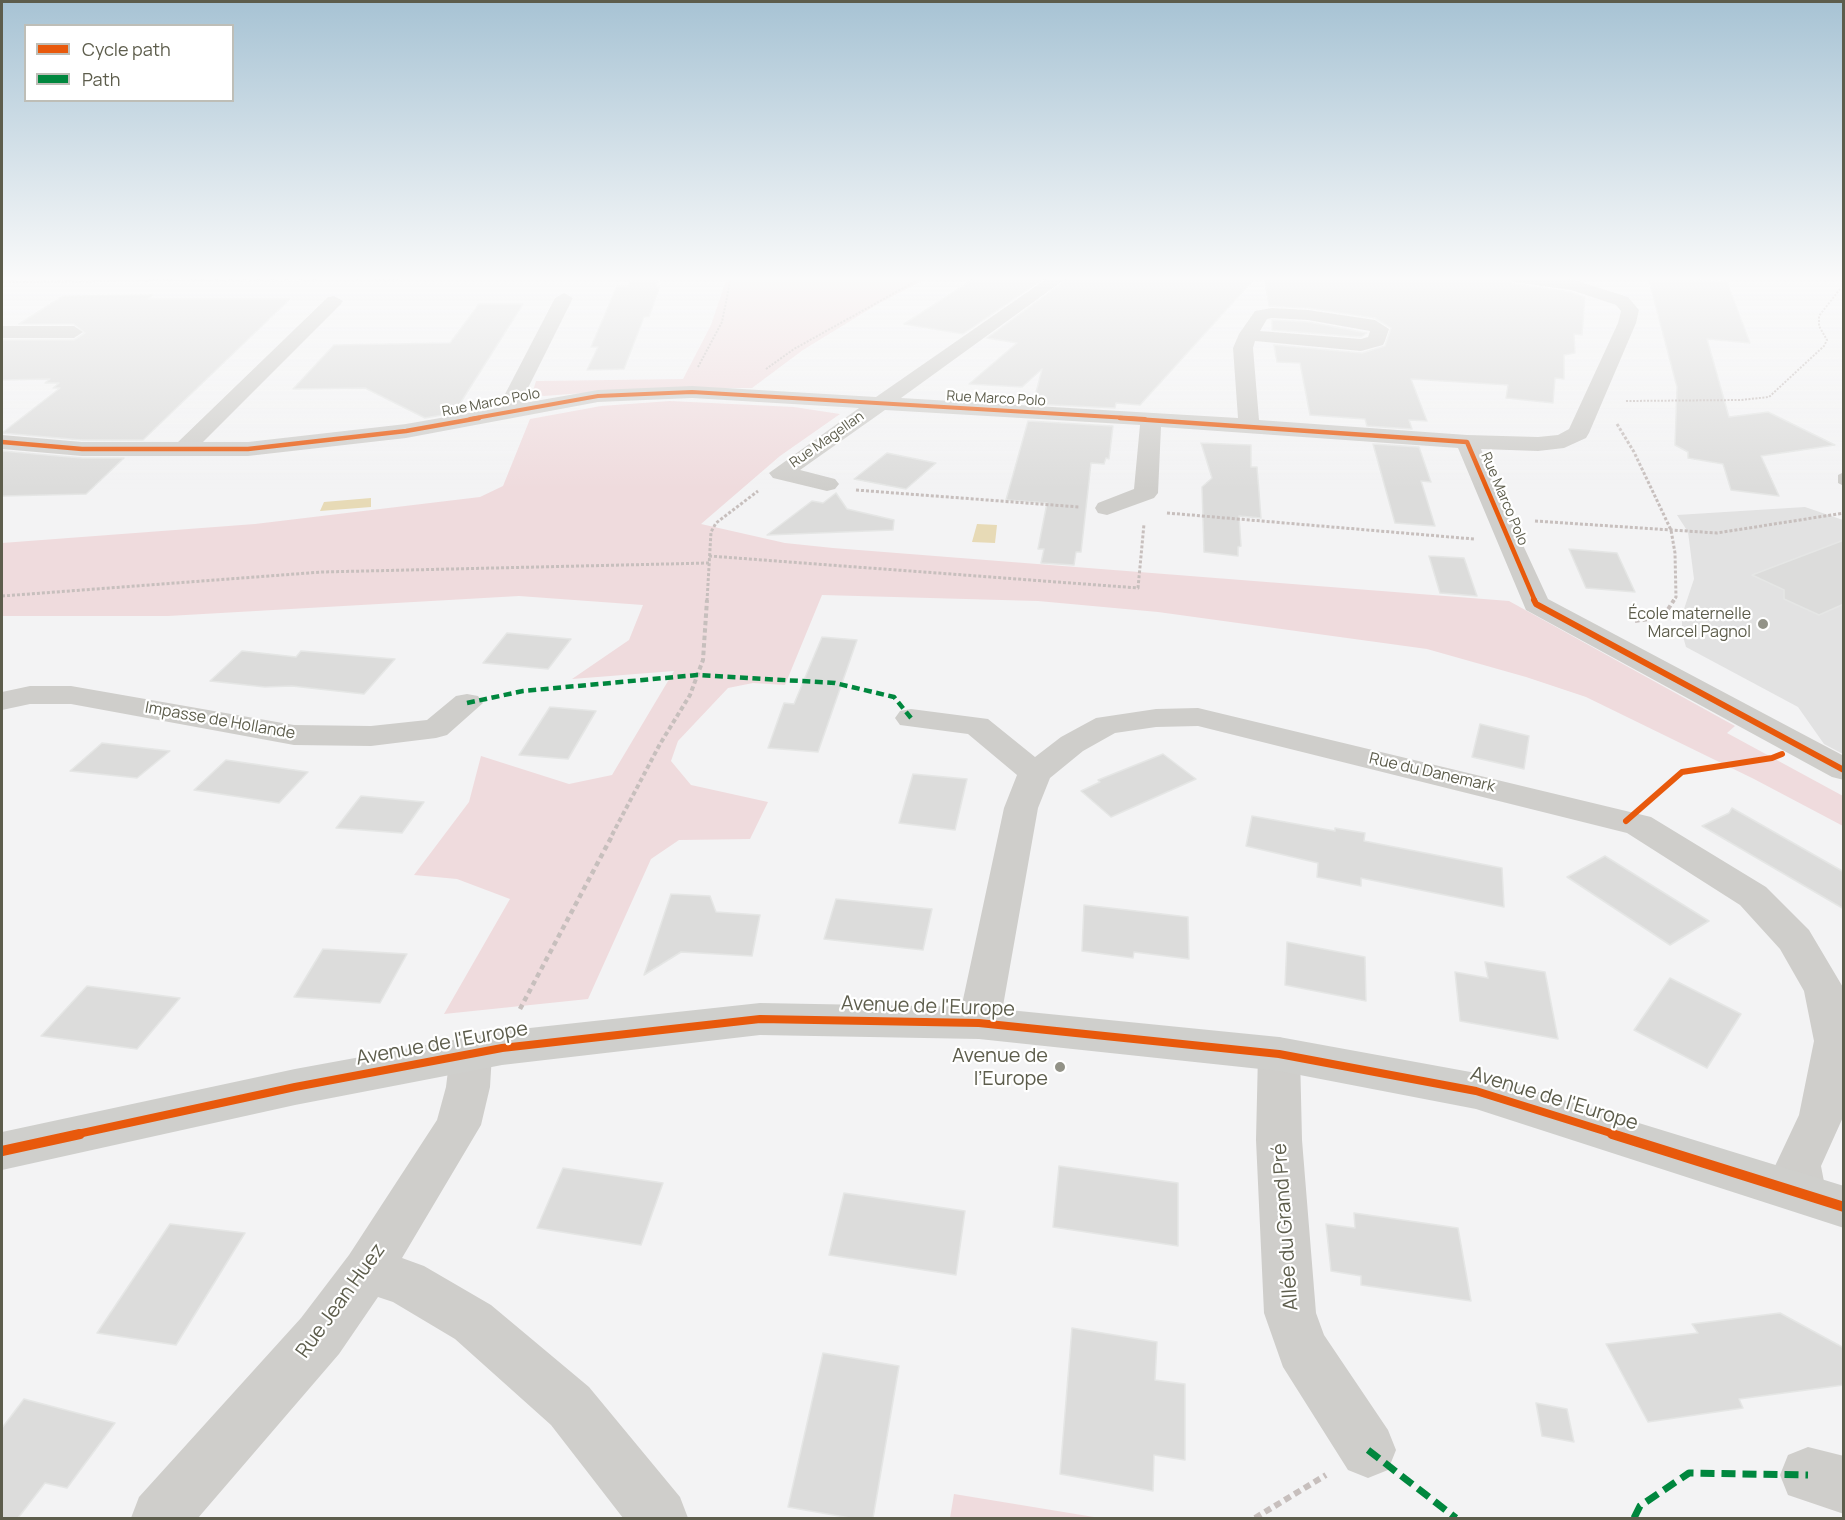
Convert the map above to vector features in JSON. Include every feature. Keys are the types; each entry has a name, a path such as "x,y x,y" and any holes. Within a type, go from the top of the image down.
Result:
{"street":[{"path":"183,450 286,348"},
{"path":"514,411 513,398 539,348"},
{"name":"Rue Magellan","path":"780,473 958,348"},
{"path":"1243,348 1249,426"},
{"path":"1467,442 1538,444 1564,441 1578,433 1616,348"},
{"name":"Rue Marco Polo","path":"2,442 82,449 248,449 333,441 427,428 598,396 649,392 692,392 879,403 1467,442 1536,604 1844,770"},
{"path":"1107,508 1146,494 1151,420"},
{"name":"Rue Magellan","path":"780,473 827,484"},
{"name":"Impasse de Hollande","path":"2,701 30,694 71,695 294,735 371,736 436,728 467,703"},
{"name":"Rue du Danemark","path":"1035,773 1072,744 1107,725 1156,717 1198,717 1639,825 1754,896 1795,940 1824,991 1835,1041 1821,1115 1798,1166 1802,1192"},
{"path":"911,718 977,726 1035,773 1022,808 980,1023"},
{"name":"Avenue de l'Europe","path":"2,1151 295,1087 487,1051 760,1019 980,1023 1279,1054 1476,1091 1844,1207"},
{"name":"Rue Jean Huez","path":"160,1518 320,1336 367,1271 458,1125 468,1087 487,1051"},
{"name":"Allée du Grand Pré","path":"1279,1054 1279,1140 1290,1313 1302,1349 1368,1450"},
{"path":"367,1271 406,1282 473,1322 570,1406 659,1518"}],"lane":[{"path":"1844,475 1844,483"}],"path":[{"path":"694,373 708,348"},
{"path":"758,375 796,348"},
{"path":"1623,408 1626,400 1768,397 1822,348"},
{"path":"1591,635 1618,624 1663,617 1676,597 1675,553 1671,530 1634,452 1617,425 1620,417"},
{"path":"487,1051 525,995 575,908 660,744 690,695 703,660 711,532 716,523 780,473"},
{"path":"1498,519 1717,533 1844,513"},
{"path":"709,556 1138,588 1144,522"},
{"path":"2,596 322,572 709,563"},
{"path":"1255,1518 1368,1450"}],"shaded area":[{"path":"699,348 806,348 752,388 650,388 544,396 532,394 536,381 683,379"},
{"path":"670,401 794,407 840,414 780,456 701,524 785,543 833,548 1509,601 1735,726 1727,733 1843,796 1843,826 1754,779 1586,697 1526,677 1427,649 1158,612 1038,601 822,595 785,685 753,683 728,688 678,741 671,761 691,785 768,802 750,839 679,840 651,859 588,999 444,1014 510,899 457,879 414,875 469,802 481,756 569,784 612,775 674,671 572,679 629,640 643,605 519,596 168,616 2,616 2,543 255,524 480,497 503,486 530,419 601,406"},
{"path":"371,498 371,507 320,511 324,502"},
{"name":"École maternelle Marcel Pagnol","path":"1805,507 1843,520 1843,754 1824,744 1798,707 1686,647 1682,633 1682,615 1694,579 1688,532 1677,515"},
{"path":"977,524 997,525 995,543 972,542"},
{"path":"954,1494 1100,1518 950,1518"}],"building":[{"path":"2,348 239,348 143,440 82,440 2,433 60,388 53,388 59,383 45,383 50,379 2,380"},
{"path":"331,348 495,348 454,413 425,418 365,388 293,389"},
{"path":"598,348 632,348 624,369 587,370"},
{"path":"1011,348 1192,348 1140,405 1116,403 1115,408 1033,404 1042,369 1022,387 969,384"},
{"path":"1275,348 1306,348 1362,353 1379,348 1575,348 1575,353 1564,355 1564,379 1555,378 1553,403 1506,398 1508,385 1411,379 1427,421 1409,420 1412,429 1367,426 1365,419 1310,415 1300,363 1277,362"},
{"path":"1667,348 1710,348 1729,417 1768,412 1835,445 1761,456 1779,496 1731,490 1723,464 1688,458 1688,452 1675,445 1677,387"},
{"path":"1028,421 1113,426 1109,459 1106,458 1104,464 1091,463 1081,552 1076,552 1074,565 1041,563 1044,549 1038,549 1047,503 1006,500"},
{"path":"1201,443 1251,445 1251,467 1257,467 1261,518 1239,516 1241,546 1238,547 1238,556 1204,552 1202,487 1212,478"},
{"path":"1373,444 1419,447 1431,482 1421,481 1435,526 1395,523"},
{"path":"2,451 82,458 124,458 86,494 2,496"},
{"path":"887,453 936,463 906,489 854,479"},
{"path":"836,493 847,509 894,520 893,530 767,535 812,501 823,503"},
{"path":"1844,540 1844,604 1819,615 1784,599 1784,590 1752,575"},
{"path":"1569,549 1617,553 1635,592 1586,588"},
{"path":"1429,556 1464,558 1477,596 1440,593"},
{"path":"507,633 571,639 548,669 483,663"},
{"path":"822,637 857,640 818,752 768,748 784,703 794,704"},
{"path":"242,651 296,657 301,651 395,659 364,694 292,686 265,687 210,681"},
{"path":"550,707 596,711 568,759 519,755"},
{"path":"1480,724 1529,736 1524,769 1472,757"},
{"path":"102,743 170,751 137,778 70,771"},
{"path":"1163,754 1196,779 1111,817 1081,791 1100,782 1098,780"},
{"path":"226,760 308,772 279,803 194,790"},
{"path":"913,774 967,779 955,830 899,823"},
{"path":"361,796 424,802 402,833 336,828"},
{"path":"1732,808 1844,872 1844,909 1702,826 1729,813"},
{"path":"1252,816 1335,831 1335,828 1365,833 1364,841 1502,868 1504,907 1361,878 1361,886 1317,877 1318,863 1246,846"},
{"path":"1605,856 1709,921 1670,945 1567,877"},
{"path":"671,894 710,896 716,912 760,915 752,956 681,952 644,975"},
{"path":"836,899 932,909 923,950 824,939"},
{"path":"1084,905 1188,917 1189,959 1134,952 1133,958 1082,951"},
{"path":"1287,942 1365,957 1366,1001 1285,985"},
{"path":"323,949 407,954 380,1003 294,997"},
{"path":"1485,962 1545,972 1558,1039 1460,1021 1455,972 1488,978"},
{"path":"1670,978 1741,1014 1707,1068 1634,1030"},
{"path":"87,986 180,998 137,1049 41,1036"},
{"path":"1059,1166 1178,1183 1178,1246 1053,1227"},
{"path":"563,1168 663,1183 641,1245 537,1228"},
{"path":"844,1193 965,1211 956,1275 829,1255"},
{"path":"1354,1213 1458,1228 1471,1301 1361,1285 1361,1276 1331,1271 1326,1224 1355,1228"},
{"path":"170,1224 245,1233 176,1345 97,1333"},
{"path":"1780,1313 1844,1348 1844,1385 1739,1399 1743,1408 1648,1422 1606,1344 1698,1333 1692,1324"},
{"path":"1072,1328 1157,1342 1155,1380 1185,1384 1185,1460 1154,1455 1153,1491 1060,1474"},
{"path":"823,1353 899,1366 873,1518 850,1518 788,1507"},
{"path":"24,1399 115,1423 67,1488 45,1483 18,1518 2,1518 2,1428"},
{"path":"1536,1403 1567,1409 1574,1442 1542,1436"}],"marked path":[{"path":"467,703 523,691 697,675 835,683 894,697 911,718"},
{"path":"1368,1450 1456,1518"},
{"path":"1634,1518 1640,1506 1689,1473 1808,1475"}],"cycle path":[{"path":"2,442 82,449 248,449 406,431 598,396 692,392 1339,431 1467,442 1536,604 1844,770"},
{"path":"1626,821 1682,772 1772,758 1782,754"},
{"path":"2,1151 295,1087 502,1048 760,1019 979,1023 1279,1054 1476,1091 1844,1207"}],"place":[{"name":"École maternelle Marcel Pagnol","path":"1763,624"},
{"name":"Avenue de l’Europe","path":"1060,1067"}]}
